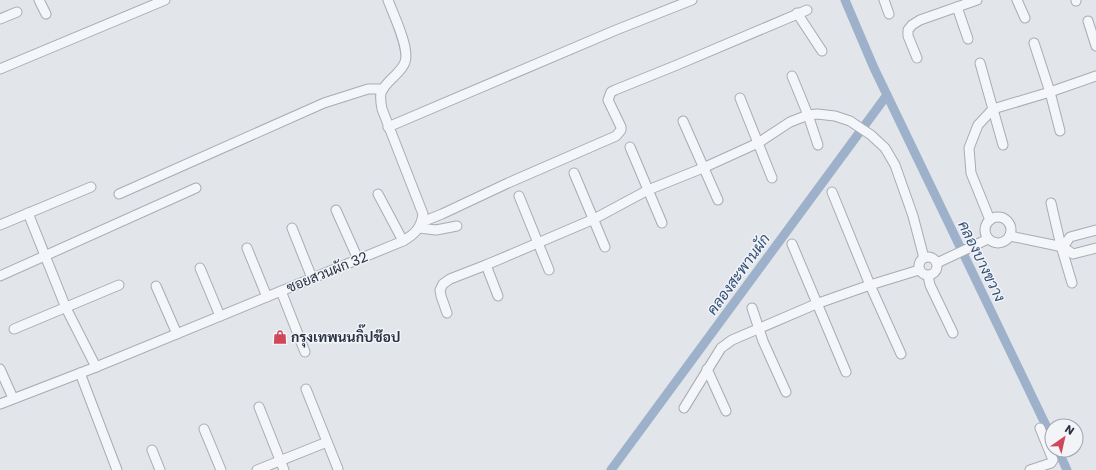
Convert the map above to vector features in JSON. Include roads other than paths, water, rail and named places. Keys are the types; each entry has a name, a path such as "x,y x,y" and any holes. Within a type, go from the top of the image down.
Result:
{"street":[{"path":"40,0 46,14"},
{"path":"0,70 166,0"},
{"path":"388,0 405,46 406,61 383,89 381,94 382,109 388,127 421,205 423,214 420,225 436,230 457,226"},
{"path":"388,127 616,30 692,0"},
{"path":"884,0 889,14"},
{"path":"917,58 908,36 908,30 912,25 920,20 977,0"},
{"path":"1017,0 1025,18"},
{"path":"957,7 968,39"},
{"path":"807,10 797,14 822,51"},
{"path":"0,19 17,12"},
{"name":"ซอยสวนผัก 32","path":"0,404 96,367 403,241 414,234 420,225 442,214 508,183 616,136 621,130 621,127 608,100 611,92 797,14"},
{"path":"1088,21 1096,46"},
{"path":"1034,43 1050,92 1060,131"},
{"path":"980,63 1003,144"},
{"path":"792,76 808,115 818,145"},
{"path":"990,220 970,173 969,148 978,126 993,109 1050,92 1096,76"},
{"path":"119,194 324,103 368,89 383,89"},
{"path":"740,98 772,178"},
{"path":"447,313 440,290 443,284 450,279 594,219 648,190 703,168 758,143 790,122 808,115 817,114 835,116 850,122 871,135 886,148 895,165 913,216 924,258"},
{"path":"683,121 718,200"},
{"path":"630,147 662,223"},
{"path":"574,173 605,246"},
{"path":"0,225 91,187"},
{"path":"0,276 196,188"},
{"path":"832,192 870,285 901,354"},
{"path":"378,194 403,241"},
{"path":"519,196 549,270"},
{"path":"1051,202 1072,282"},
{"path":"336,210 358,259"},
{"path":"28,213 66,308 96,367"},
{"path":"998,217 1006,219 1011,227 1010,236 1004,242 1000,243 992,241 988,238 985,227 990,220 998,217"},
{"path":"292,228 312,278"},
{"path":"1062,246 1070,237 1096,230"},
{"path":"1010,236 1062,246 1073,254 1096,248"},
{"path":"937,263 988,238"},
{"path":"792,244 816,304 846,372"},
{"path":"247,248 267,297"},
{"path":"919,270 919,263 924,258 931,258 937,263"},
{"path":"919,270 928,276 935,273 937,263"},
{"path":"486,265 498,296"},
{"path":"200,268 220,316"},
{"path":"684,408 721,348 732,340 816,304 919,270"},
{"path":"928,276 930,285 953,333"},
{"path":"14,329 119,285"},
{"path":"156,286 177,334"},
{"path":"281,291 305,352"},
{"path":"752,308 763,341 786,392"},
{"path":"0,369 13,398"},
{"path":"707,369 726,411"},
{"path":"80,373 117,470"},
{"path":"306,389 338,469"},
{"path":"259,407 284,470"},
{"path":"1030,470 1051,463 1053,460 1040,428"},
{"path":"204,429 221,470"},
{"path":"257,470 327,442"},
{"path":"152,450 160,470"}],"waterway":[{"name":"คลองบางขวาง","path":"845,0 874,68 1044,421"},
{"name":"คลองสะพานผัก","path":"611,470 887,95"},
{"name":"คลองบางขวาง","path":"1062,458 1067,470"}],"place":[{"name":"กรุงเทพนนกิ๊ปช๊อป","path":"280,337"}]}
